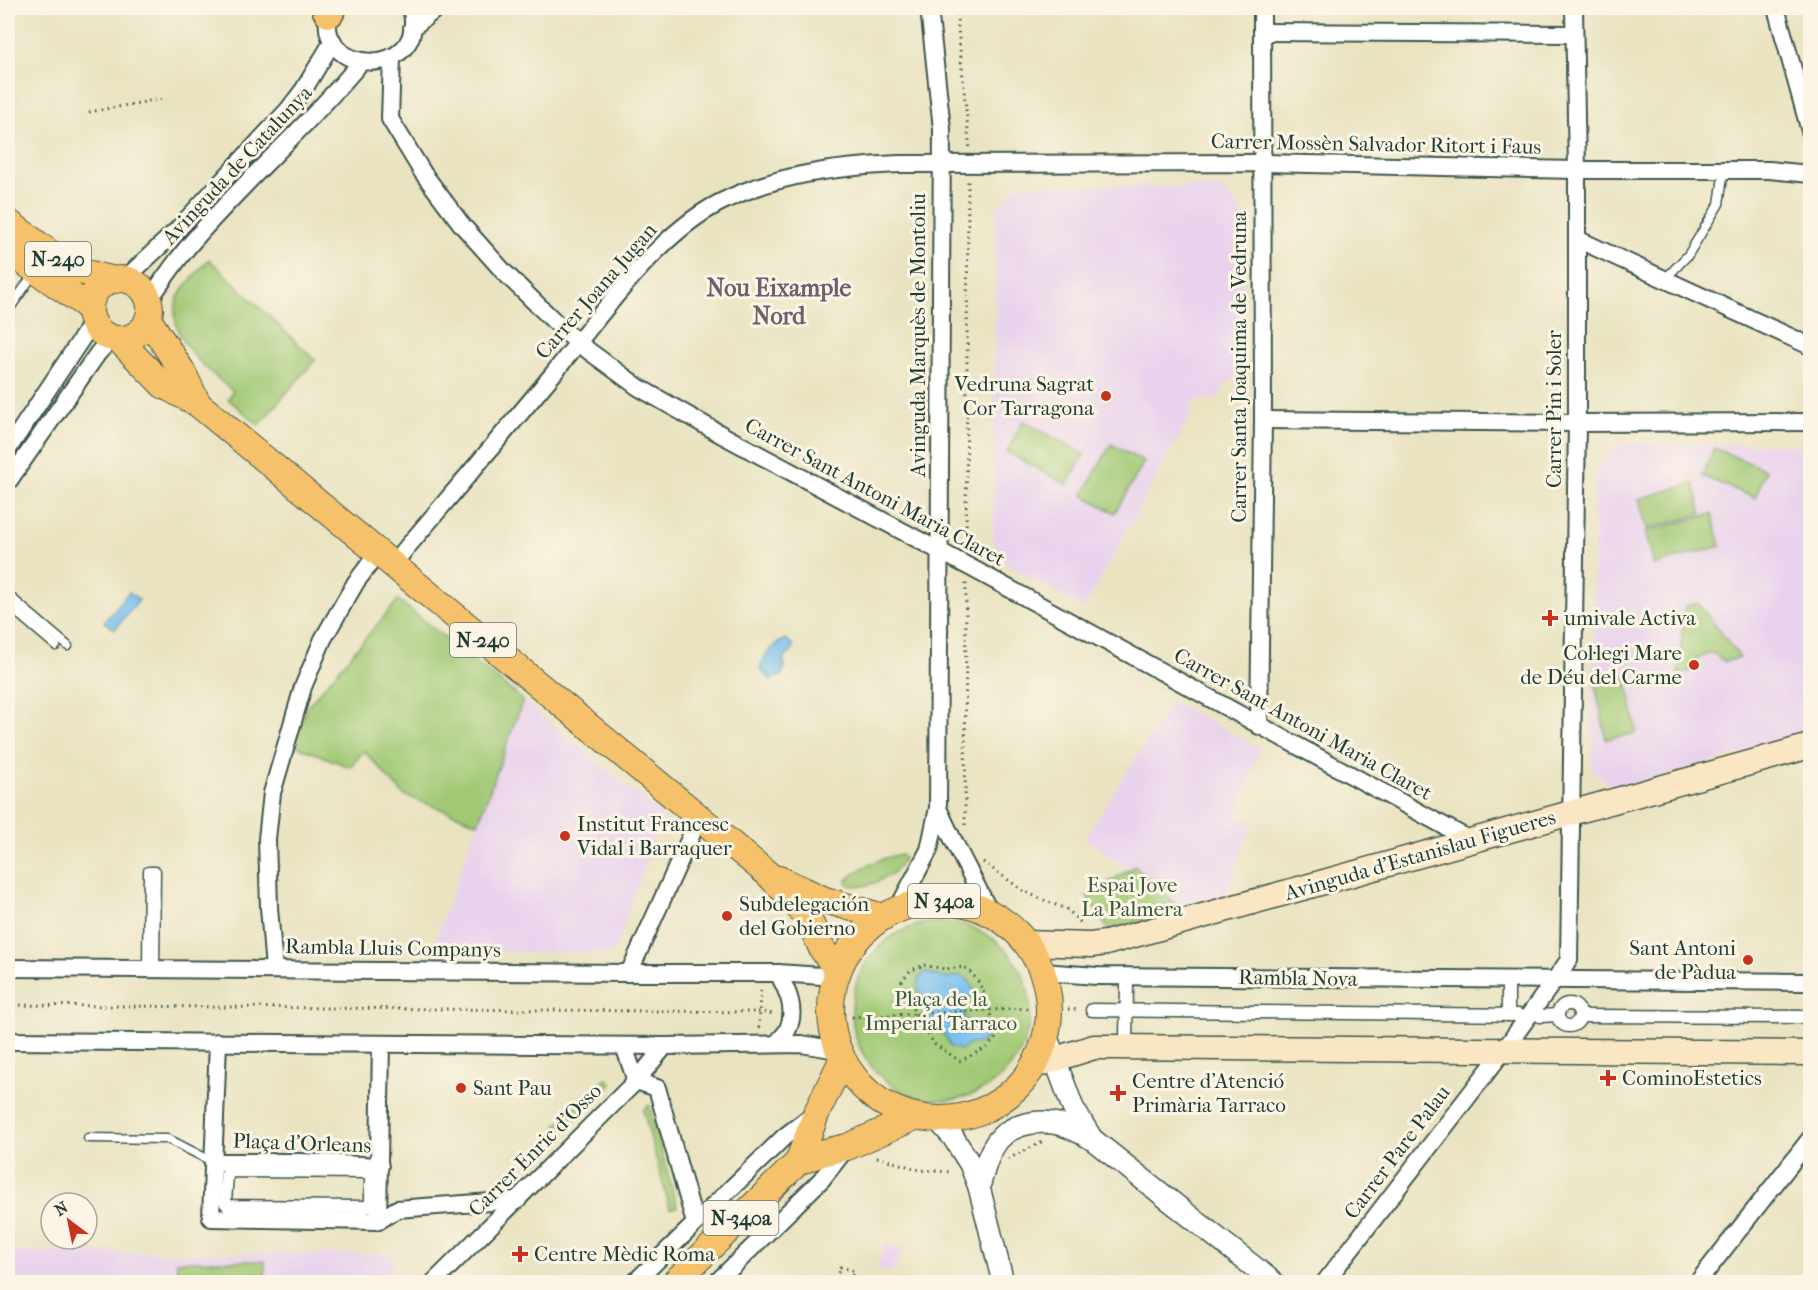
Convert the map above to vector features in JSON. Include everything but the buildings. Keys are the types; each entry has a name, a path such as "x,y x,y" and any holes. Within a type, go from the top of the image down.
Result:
{"main road":[{"name":"N-240","path":"8,222 71,269 140,286 148,309 198,404"},
{"name":"N-240","path":"8,251 91,314 98,330 115,339 163,385 198,404 769,875 810,922 837,974"},
{"name":"N-240","path":"91,314 93,296 97,289 107,282 120,280"},
{"path":"115,339 126,339 136,334 148,309"},
{"name":"Avinguda d'Estanislau Figueres","path":"1026,943 1091,945 1106,943 1810,746"},
{"name":"N-240","path":"769,875 825,900 890,913"},
{"name":"N 340a","path":"944,901 971,906 990,913 1014,930 1026,943 1042,972 1048,1002 1044,1062 1011,1093 991,1106 968,1116 926,1118 892,1109 872,1096 855,1080 840,1055 831,1017 831,994 837,974 854,943 870,926 890,913 923,902 944,901"},
{"path":"1044,1062 1094,1047 1810,1053"},
{"name":"N-340a","path":"683,1278 798,1162 840,1055"},
{"name":"N-340a","path":"798,1162 926,1118"}],"street":[{"path":"330,17 345,54 361,62 376,62 392,57 405,45 412,28 411,8"},
{"path":"412,28 437,8"},
{"name":"Avinguda Marquès de Montoliu","path":"890,913 928,850 938,808 942,129 929,8"},
{"name":"Carrer Santa Joaquima de Vedruna","path":"1259,726 1263,420 1262,8"},
{"name":"Carrer Pin i Soler","path":"1554,980 1569,960 1577,423 1577,170 1574,8"},
{"path":"1776,8 1810,131"},
{"name":"Avinguda de Catalunya","path":"120,280 177,230 288,110 304,89 330,17"},
{"path":"1262,32 1574,34"},
{"name":"Carrer Sant Antoni Maria Claret","path":"392,57 390,119 423,173 462,225 504,272 578,343 638,387 724,436 1470,840"},
{"name":"Avinguda de Catalunya","path":"148,309 193,241 281,147 329,100 361,62"},
{"name":"Carrer Mossèn Salvador Ritort i Faus","path":"941,164 1262,163 1577,170 1769,170 1810,174"},
{"name":"Carrer Joana Jugan","path":"274,969 267,839 272,793 303,687 323,639 356,582 385,559 578,343 626,284 676,233 717,204 755,187 800,175 849,166 941,164"},
{"path":"1577,239 1810,346"},
{"path":"8,449 84,335 91,314"},
{"path":"8,482 98,353 115,339"},
{"path":"1263,420 1577,423 1810,422"},
{"name":"Avinguda Marquès de Montoliu","path":"938,808 959,855 990,913"},
{"path":"629,974 699,818"},
{"name":"Rambla Lluis Companys","path":"8,968 837,974"},
{"name":"Rambla Nova","path":"1042,972 1107,976 1810,982"},
{"path":"770,973 789,993 791,1010 788,1029 776,1044"},
{"path":"1504,1050 1554,980"},
{"path":"1126,1039 1127,985"},
{"name":"Rambla Nova","path":"1086,1010 1513,1015 1508,987"},
{"path":"1540,1016 1558,1015 1560,1008 1570,1004 1579,1009 1580,1016 1810,1017"},
{"path":"8,1041 624,1046 801,1044 840,1055"},
{"path":"214,1162 218,1042"},
{"path":"380,1166 381,1044"},
{"path":"624,1046 636,1081 657,1088 695,1223"},
{"name":"Carrer Enric d'Osso","path":"434,1282 636,1081 665,1046"},
{"name":"Carrer Pare Palau","path":"1325,1282 1504,1050"},
{"path":"1044,1062 1092,1138"},
{"path":"634,1282 784,1137 817,1112"},
{"path":"926,1118 953,1137 970,1164 979,1187 1004,1282"},
{"path":"979,1187 992,1148 1010,1129 1025,1124 1061,1125 1092,1138 1273,1282"},
{"path":"1698,1282 1810,1139"},
{"path":"721,1282 822,1179 847,1147"},
{"name":"Plaça d'Orleans","path":"378,1221 380,1166 300,1162 214,1162 211,1218 378,1221 397,1209 518,1200"},
{"name":"Plaça d'Orleans","path":"231,1171 368,1172 372,1177 371,1203 367,1207 228,1206 225,1202 226,1174 231,1171"}],"lane":[{"path":"1665,279 1688,255 1719,204 1724,170"},
{"path":"8,312 35,271"},
{"path":"8,595 68,646"},
{"path":"8,605 56,646"},
{"path":"148,871 156,871 151,968 148,871"},
{"path":"88,1138 168,1139 214,1162"}],"path":[{"path":"956,8 969,134"},
{"path":"90,112 161,99"},
{"path":"967,516 968,193"},
{"path":"964,827 966,608"},
{"path":"992,868 1025,892 1068,910 1084,926"},
{"path":"924,965 945,969 964,967 974,974 984,992 989,1010 995,1039 986,1048 960,1060 934,1044 915,1014 902,981 910,971 924,965"},
{"path":"759,1030 760,1012 770,973"},
{"path":"8,1005 760,1012 777,1015"},
{"path":"852,1017 1030,1008"},
{"path":"1068,1009 1086,1010"},
{"path":"1000,1163 1046,1139"},
{"path":"909,1167 939,1172 962,1171"},
{"path":"840,1267 854,1271 851,1280 837,1276 840,1267"}],"shaded area":[{"name":"Vedruna Sagrat Cor Tarragona","path":"1017,185 1219,187 1243,212 1243,353 1240,375 1225,384 1216,400 1192,400 1192,413 1084,608 1010,567 993,540 996,210"},
{"name":"Col·legi Mare de Déu del Carme","path":"1623,443 1810,445 1810,734 1614,789 1592,770 1595,470"},
{"name":"Institut Francesc Vidal i Barraquer","path":"523,700 662,815 616,947 609,953 431,951"},
{"path":"1172,701 1260,749 1237,817 1252,823 1225,897 1181,910 1135,867 1129,870 1085,838"},
{"path":"885,1243 902,1248 894,1273 877,1268"},
{"path":"8,1252 391,1254 394,1267 377,1282 8,1282"}],"green space":[{"path":"209,259 315,360 259,425 228,399 233,391 212,374 191,352 177,327 175,314 179,295"},
{"path":"1023,421 1084,454 1067,485 1007,452"},
{"path":"1111,444 1144,462 1115,513 1083,495"},
{"path":"1714,448 1766,470 1755,498 1702,476"},
{"path":"1694,483 1702,514 1647,529 1639,499"},
{"path":"1712,514 1721,546 1654,565 1645,532"},
{"path":"398,600 523,700 478,823 404,795 364,751 350,767 294,745 307,707"},
{"path":"1698,603 1740,657 1725,662 1713,653 1697,658 1693,670 1678,675 1685,606"},
{"path":"1626,675 1637,733 1606,739 1595,681"},
{"path":"897,855 904,858 900,865 879,881 862,886 847,884 847,880 864,867"},
{"name":"Espai Jove La Palmera","path":"1135,866 1181,910 1108,930 1087,896"},
{"name":"Plaça de la Imperial Tarraco","path":"941,922 958,923 975,928 1004,948 1024,977 1029,994 1029,1028 1024,1045 1004,1074 975,1094 958,1099 941,1100 924,1099 907,1094 878,1074 858,1045 853,1028 852,1011 853,994 858,977 878,948 907,928 924,923"},
{"path":"606,1078 612,1084 562,1132 556,1126"},
{"path":"649,1105 677,1207 670,1209 643,1110"},
{"path":"177,1261 265,1261 265,1282 177,1282"}],"water":[{"path":"129,592 139,600 115,629 104,622"},
{"path":"786,639 793,645 792,651 783,659 785,667 781,676 770,679 760,669 762,664 772,647"},
{"path":"925,972 947,979 959,975 970,982 974,992 964,1008 964,1019 982,1026 988,1034 982,1042 967,1045 961,1050 951,1047 946,1037 930,1024 931,1014 917,987 920,977"}],"place":[{"name":"Vedruna Sagrat Cor Tarragona","path":"1106,396"},
{"name":"umivale Activa","path":"1550,618"},
{"name":"Col·legi Mare de Déu del Carme","path":"1694,665"},
{"name":"Institut Francesc Vidal i Barraquer","path":"565,836"},
{"name":"Subdelegación del Gobierno","path":"727,916"},
{"name":"Sant Antoni de Pàdua","path":"1748,960"},
{"name":"CominoEstetics","path":"1608,1078"},
{"name":"Sant Pau","path":"461,1088"},
{"name":"Centre d'Atenció Primària Tarraco","path":"1118,1093"},
{"name":"Centre Mèdic Roma","path":"520,1254"}],"district":[{"name":"Nou Eixample Nord","path":"779,302"}]}
